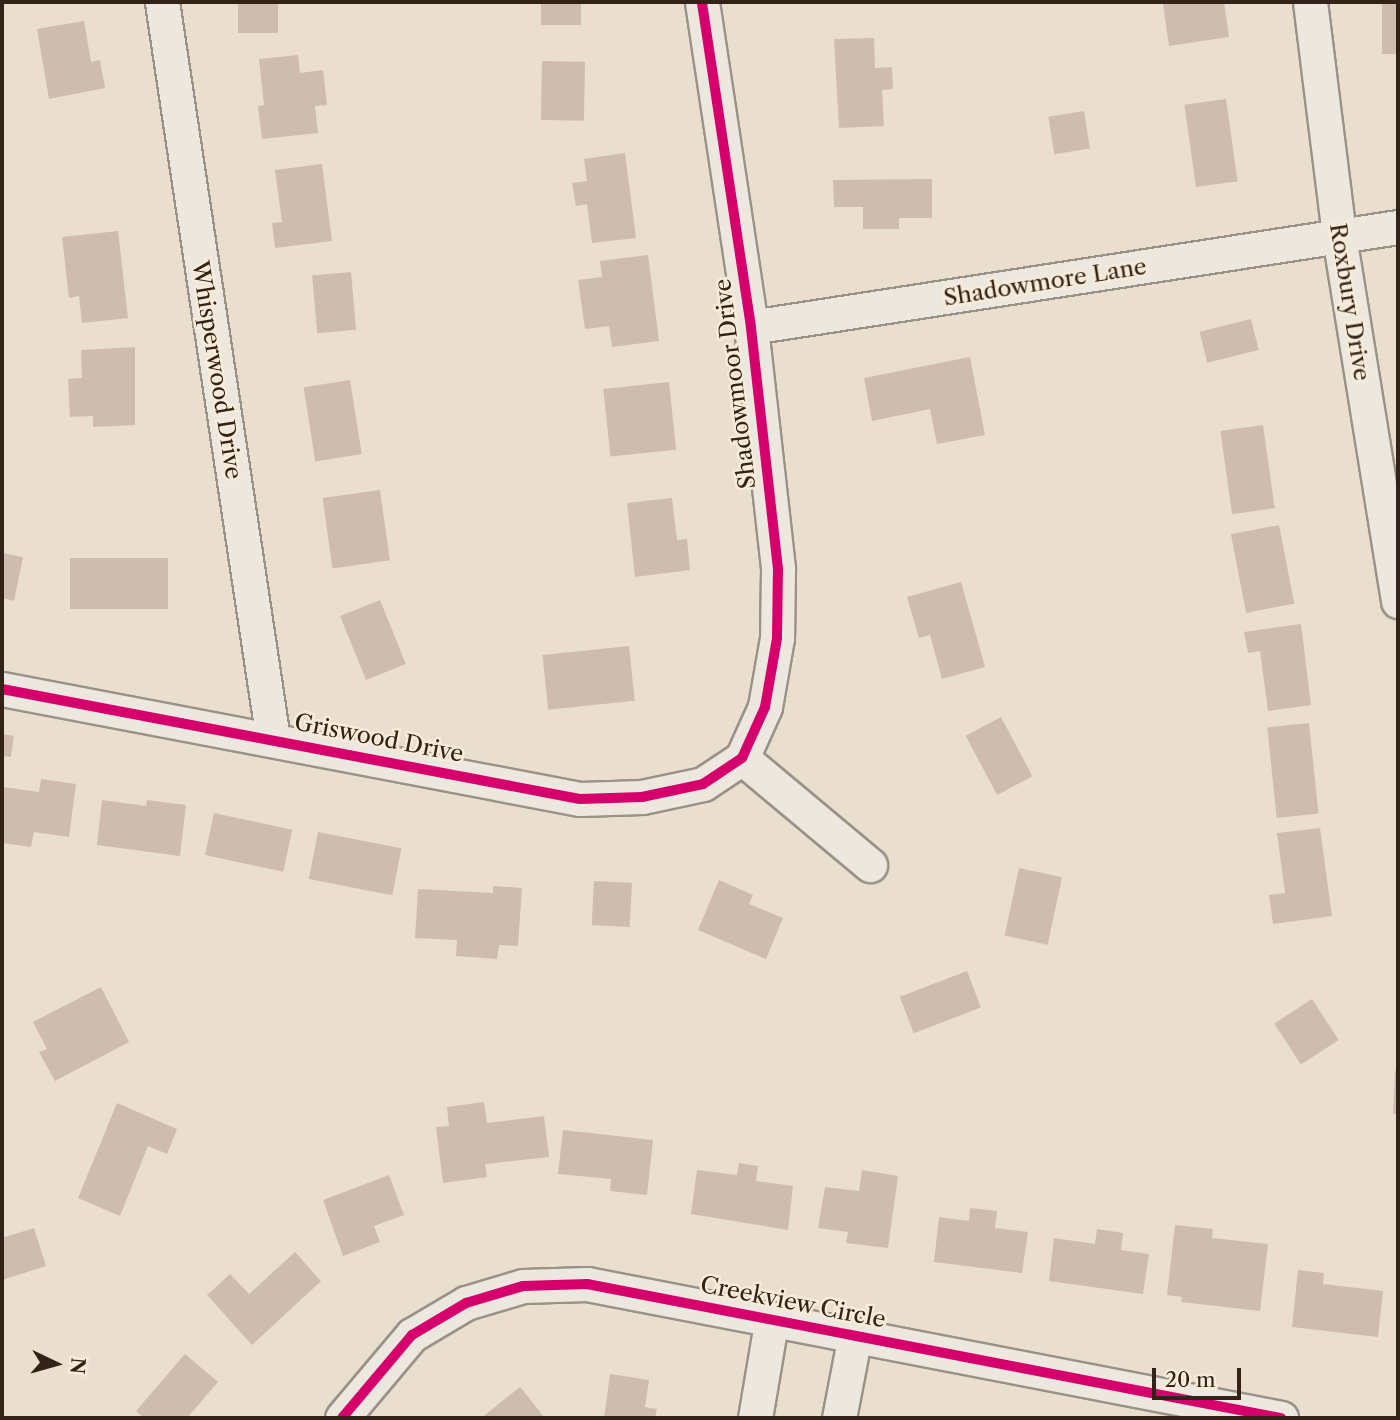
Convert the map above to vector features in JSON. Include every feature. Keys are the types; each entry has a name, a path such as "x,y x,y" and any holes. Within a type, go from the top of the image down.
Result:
{"street":[{"name":"Whisperwood Drive","path":"162,2 273,739"},
{"name":"Shadowmoor Drive","path":"702,2 751,327 778,569 777,638 765,707 742,758"},
{"name":"Roxbury Drive","path":"1310,2 1339,236 1398,601"},
{"name":"Shadowmore Lane","path":"751,327 1398,227"},
{"name":"Griswood Drive","path":"2,689 580,799 642,797 703,784 742,758"},
{"path":"742,758 870,865"},
{"name":"Creekview Circle","path":"342,1418 412,1335 466,1303 523,1286 587,1284 1274,1418"},
{"path":"755,1418 772,1318"},
{"path":"839,1418 855,1335"}],"building":[{"path":"238,2 278,2 278,33 238,33"},
{"path":"541,2 581,2 581,25 541,25"},
{"path":"1224,2 1229,37 1169,46 1163,4"},
{"path":"1382,2 1398,2 1398,54 1382,54"},
{"path":"84,21 91,62 100,60 105,88 49,99 37,29"},
{"path":"874,38 875,68 892,67 893,89 882,90 884,126 839,128 834,39"},
{"path":"298,55 300,73 323,70 327,105 315,106 318,133 262,139 258,106 264,105 259,59"},
{"path":"542,61 585,62 584,121 541,120"},
{"path":"1226,99 1238,181 1196,187 1184,105"},
{"path":"1084,111 1090,149 1054,154 1048,117"},
{"path":"625,153 636,238 592,243 587,204 576,206 572,183 587,181 584,159"},
{"path":"322,164 332,241 275,248 272,223 282,222 275,170"},
{"path":"932,179 932,218 899,218 899,229 863,229 863,207 834,207 833,180"},
{"path":"118,231 128,318 82,323 79,296 69,298 62,237"},
{"path":"648,255 659,341 612,347 609,326 585,329 578,280 602,277 600,261"},
{"path":"351,272 356,330 317,333 312,275"},
{"path":"1251,319 1259,350 1207,363 1200,332"},
{"path":"135,347 135,425 93,427 93,416 70,417 68,379 82,378 81,350"},
{"path":"970,357 985,435 937,444 930,409 872,421 864,378"},
{"path":"350,380 362,454 315,461 304,387"},
{"path":"669,382 676,450 610,457 603,389"},
{"path":"1263,425 1275,508 1232,514 1220,431"},
{"path":"380,490 390,560 332,568 323,498"},
{"path":"672,498 677,540 687,539 690,570 635,577 627,503"},
{"path":"1279,525 1294,604 1246,613 1231,534"},
{"path":"2,553 23,557 14,601 2,598"},
{"path":"70,558 168,558 168,609 70,609"},
{"path":"961,582 985,667 942,679 930,635 919,638 907,597"},
{"path":"380,600 406,664 366,680 340,616"},
{"path":"1301,624 1311,705 1268,711 1260,651 1248,653 1244,632"},
{"path":"629,646 635,701 548,710 542,655"},
{"path":"1001,717 1032,776 997,795 966,736"},
{"path":"1309,723 1319,814 1277,818 1267,727"},
{"path":"2,734 14,736 11,757 2,756"},
{"path":"41,779 76,784 69,837 34,832 31,847 2,843 3,787 39,792"},
{"path":"102,800 146,806 147,800 186,805 180,856 97,845"},
{"path":"214,813 292,830 283,872 205,855"},
{"path":"1320,828 1332,916 1273,924 1269,895 1285,893 1277,833"},
{"path":"318,832 401,848 392,895 309,879"},
{"path":"1019,868 1062,877 1048,945 1005,935"},
{"path":"719,880 753,895 749,904 783,918 766,959 698,930"},
{"path":"594,881 632,883 630,927 592,925"},
{"path":"493,886 522,888 518,946 499,945 497,959 456,956 457,940 415,938 418,889 493,893"},
{"path":"967,971 981,1007 914,1033 900,997"},
{"path":"101,987 129,1042 55,1081 39,1052 47,1049 33,1022"},
{"path":"1312,999 1339,1040 1301,1065 1274,1024"},
{"path":"1395,1071 1398,1071 1398,1114 1393,1114"},
{"path":"484,1102 487,1123 544,1116 549,1157 485,1164 487,1177 443,1183 436,1127 449,1126 447,1107"},
{"path":"117,1103 177,1129 167,1154 148,1146 120,1216 78,1198"},
{"path":"563,1130 653,1140 647,1195 610,1191 611,1179 558,1174"},
{"path":"739,1163 758,1166 756,1181 793,1186 788,1230 691,1214 697,1170 737,1175"},
{"path":"862,1170 898,1176 888,1248 846,1243 848,1232 818,1228 825,1187 859,1191"},
{"path":"389,1175 404,1215 374,1226 380,1242 343,1256 323,1200"},
{"path":"970,1208 997,1211 995,1228 1028,1232 1022,1273 934,1262 939,1217 969,1221"},
{"path":"1175,1225 1213,1229 1212,1238 1268,1244 1260,1311 1181,1302 1182,1297 1167,1295"},
{"path":"34,1228 46,1266 2,1280 2,1238"},
{"path":"1097,1229 1123,1233 1121,1250 1149,1254 1143,1294 1049,1281 1054,1238 1095,1244"},
{"path":"295,1252 321,1281 252,1345 207,1295 230,1274 249,1294"},
{"path":"1298,1270 1324,1273 1323,1284 1383,1291 1378,1337 1292,1327"},
{"path":"185,1354 218,1382 187,1418 144,1418 136,1411"},
{"path":"610,1374 649,1380 645,1407 657,1409 655,1418 604,1418"},
{"path":"520,1387 545,1418 481,1418"}],"cycle path":[{"path":"2,689 580,799 642,797 703,784 742,758 765,707 777,638 778,569 751,327 702,2"},
{"path":"342,1418 412,1335 466,1303 523,1286 587,1284 1281,1418"}]}
